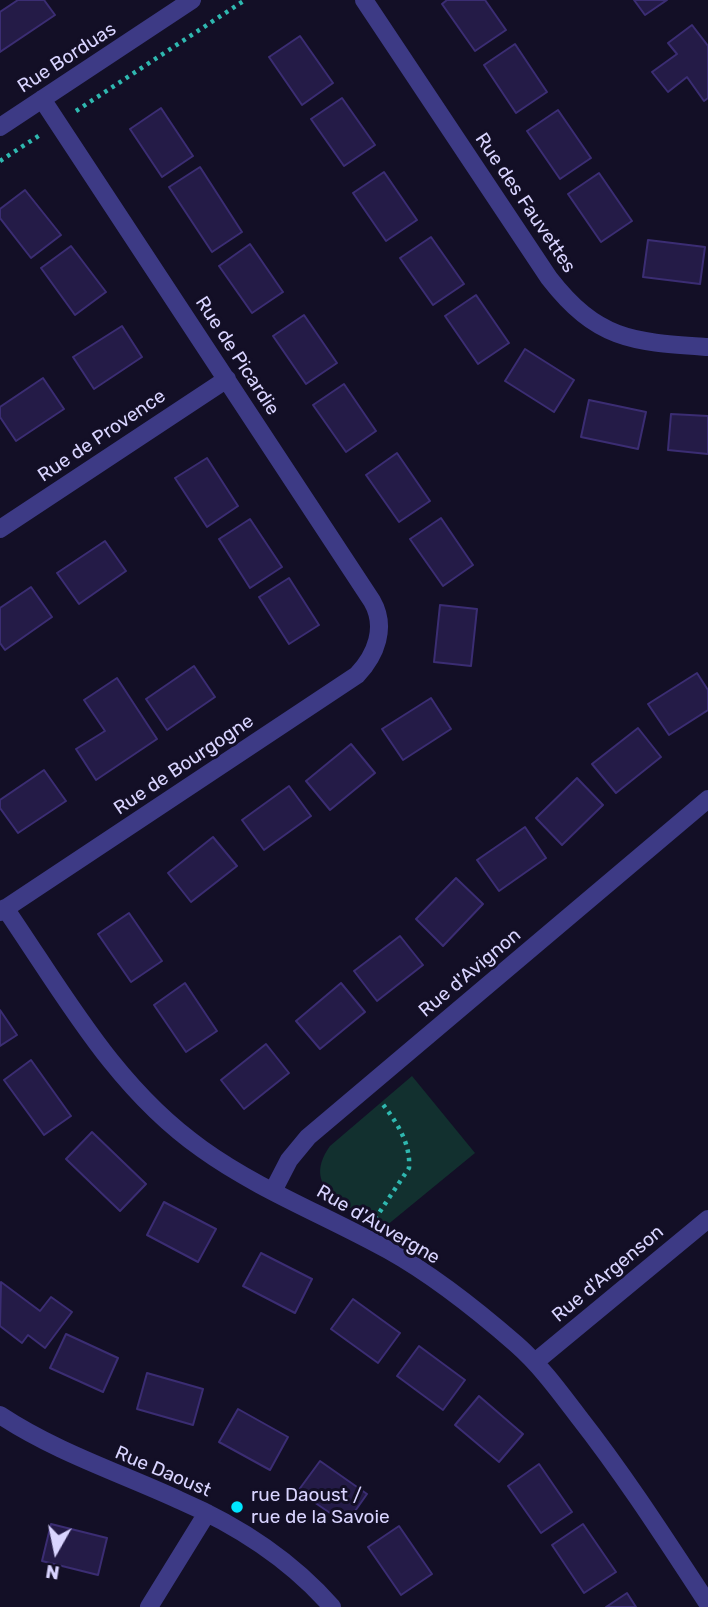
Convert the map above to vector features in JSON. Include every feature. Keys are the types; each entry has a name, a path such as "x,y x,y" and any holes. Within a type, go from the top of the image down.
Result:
{"street":[{"name":"Rue Borduas","path":"0,127 192,0"},
{"name":"Rue des Fauvettes","path":"364,0 549,278 574,307 601,328 619,336 659,344 708,347"},
{"name":"Rue de Picardie","path":"42,99 376,608 380,628 378,642"},
{"name":"Rue de Provence","path":"0,529 227,379"},
{"name":"Rue de Bourgogne","path":"3,910 357,675 373,655 378,642"},
{"name":"Rue d'Avignon","path":"273,1191 285,1166 308,1138 708,799"},
{"name":"Rue d'Auvergne","path":"3,910 103,1052 154,1109 200,1148 244,1176 373,1242 417,1268 500,1330 535,1362 612,1461 708,1604"},
{"name":"Rue d'Argenson","path":"535,1362 708,1219"},
{"name":"Rue Daoust","path":"0,1415 83,1461 207,1513 274,1553 316,1589 332,1607"},
{"path":"149,1607 207,1513"}],"path":[{"path":"81,108 245,0"},
{"path":"0,161 28,143"},
{"path":"375,1220 409,1168 400,1129 382,1102"}],"green space":[{"path":"412,1076 475,1153 386,1226 334,1197 320,1176 322,1162 330,1146"}],"building":[{"path":"18,0 44,0 55,15 0,52 0,12"},
{"path":"447,0 485,0 506,30 475,51 442,4"},
{"path":"634,0 667,0 645,15"},
{"path":"692,25 708,46 708,98 704,101 687,77 668,92 652,72 677,54 668,43"},
{"path":"300,36 333,83 302,105 269,57"},
{"path":"515,44 547,92 516,113 484,65"},
{"path":"342,98 375,145 344,166 311,119"},
{"path":"161,108 193,156 162,177 130,129"},
{"path":"558,110 591,158 560,179 527,131"},
{"path":"200,167 242,232 212,252 169,187"},
{"path":"384,172 417,220 386,241 353,193"},
{"path":"599,173 632,221 601,242 568,194"},
{"path":"25,190 61,235 31,258 0,218 0,209"},
{"path":"431,237 464,284 433,305 400,258"},
{"path":"648,240 705,247 700,284 643,277"},
{"path":"250,244 283,292 252,313 219,266"},
{"path":"71,246 106,292 75,315 41,268"},
{"path":"476,295 509,343 478,364 445,316"},
{"path":"304,315 337,363 306,384 273,336"},
{"path":"122,326 142,357 94,389 73,357"},
{"path":"525,349 574,380 554,412 505,381"},
{"path":"43,378 64,409 16,441 0,417 0,407"},
{"path":"344,384 376,431 346,452 313,405"},
{"path":"589,400 646,412 638,449 581,437"},
{"path":"671,414 708,416 708,454 668,450"},
{"path":"397,453 430,501 399,522 366,475"},
{"path":"207,458 238,506 207,527 175,478"},
{"path":"441,518 473,565 443,586 410,539"},
{"path":"250,519 282,567 250,588 219,539"},
{"path":"105,541 126,571 79,604 57,573"},
{"path":"289,578 319,625 289,644 259,597"},
{"path":"31,587 52,617 5,650 0,643 0,608"},
{"path":"440,605 477,609 471,666 434,662"},
{"path":"194,666 215,697 167,730 146,699"},
{"path":"697,673 708,690 708,710 669,735 648,704"},
{"path":"117,678 157,739 96,780 76,749 105,731 84,700"},
{"path":"431,698 451,729 403,760 382,729"},
{"path":"638,728 661,757 616,793 592,764"},
{"path":"351,744 375,773 330,810 306,781"},
{"path":"44,770 66,801 18,833 0,808 0,800"},
{"path":"577,778 603,805 562,845 536,818"},
{"path":"289,786 311,816 264,850 242,820"},
{"path":"525,827 546,858 499,891 477,860"},
{"path":"213,837 237,866 191,902 168,873"},
{"path":"456,878 483,904 443,946 416,919"},
{"path":"129,913 162,961 131,982 98,934"},
{"path":"400,936 423,965 377,1001 354,971"},
{"path":"185,983 217,1031 186,1052 154,1005"},
{"path":"341,983 365,1012 320,1049 296,1021"},
{"path":"0,1010 17,1035 0,1046"},
{"path":"266,1044 289,1073 244,1109 221,1080"},
{"path":"31,1060 71,1116 44,1135 4,1080"},
{"path":"92,1132 146,1184 120,1211 66,1159"},
{"path":"164,1202 216,1229 198,1262 147,1235"},
{"path":"261,1253 312,1279 295,1313 243,1286"},
{"path":"1,1282 40,1311 51,1297 72,1312 45,1348 28,1335 22,1343 0,1326"},
{"path":"353,1299 400,1333 378,1363 331,1329"},
{"path":"66,1334 118,1358 103,1392 50,1368"},
{"path":"419,1346 465,1380 443,1410 397,1376"},
{"path":"147,1373 203,1389 193,1425 137,1409"},
{"path":"479,1396 523,1434 499,1462 455,1425"},
{"path":"238,1409 288,1437 270,1470 219,1442"},
{"path":"320,1461 367,1494 346,1524 298,1491"},
{"path":"539,1464 572,1512 541,1533 508,1486"},
{"path":"51,1524 107,1538 98,1575 42,1561"},
{"path":"583,1524 616,1572 584,1593 552,1545"},
{"path":"399,1526 432,1574 401,1595 368,1547"},
{"path":"627,1593 636,1607 606,1607"}],"place":[{"name":"rue Daoust / rue de la Savoie","path":"237,1507"}]}
